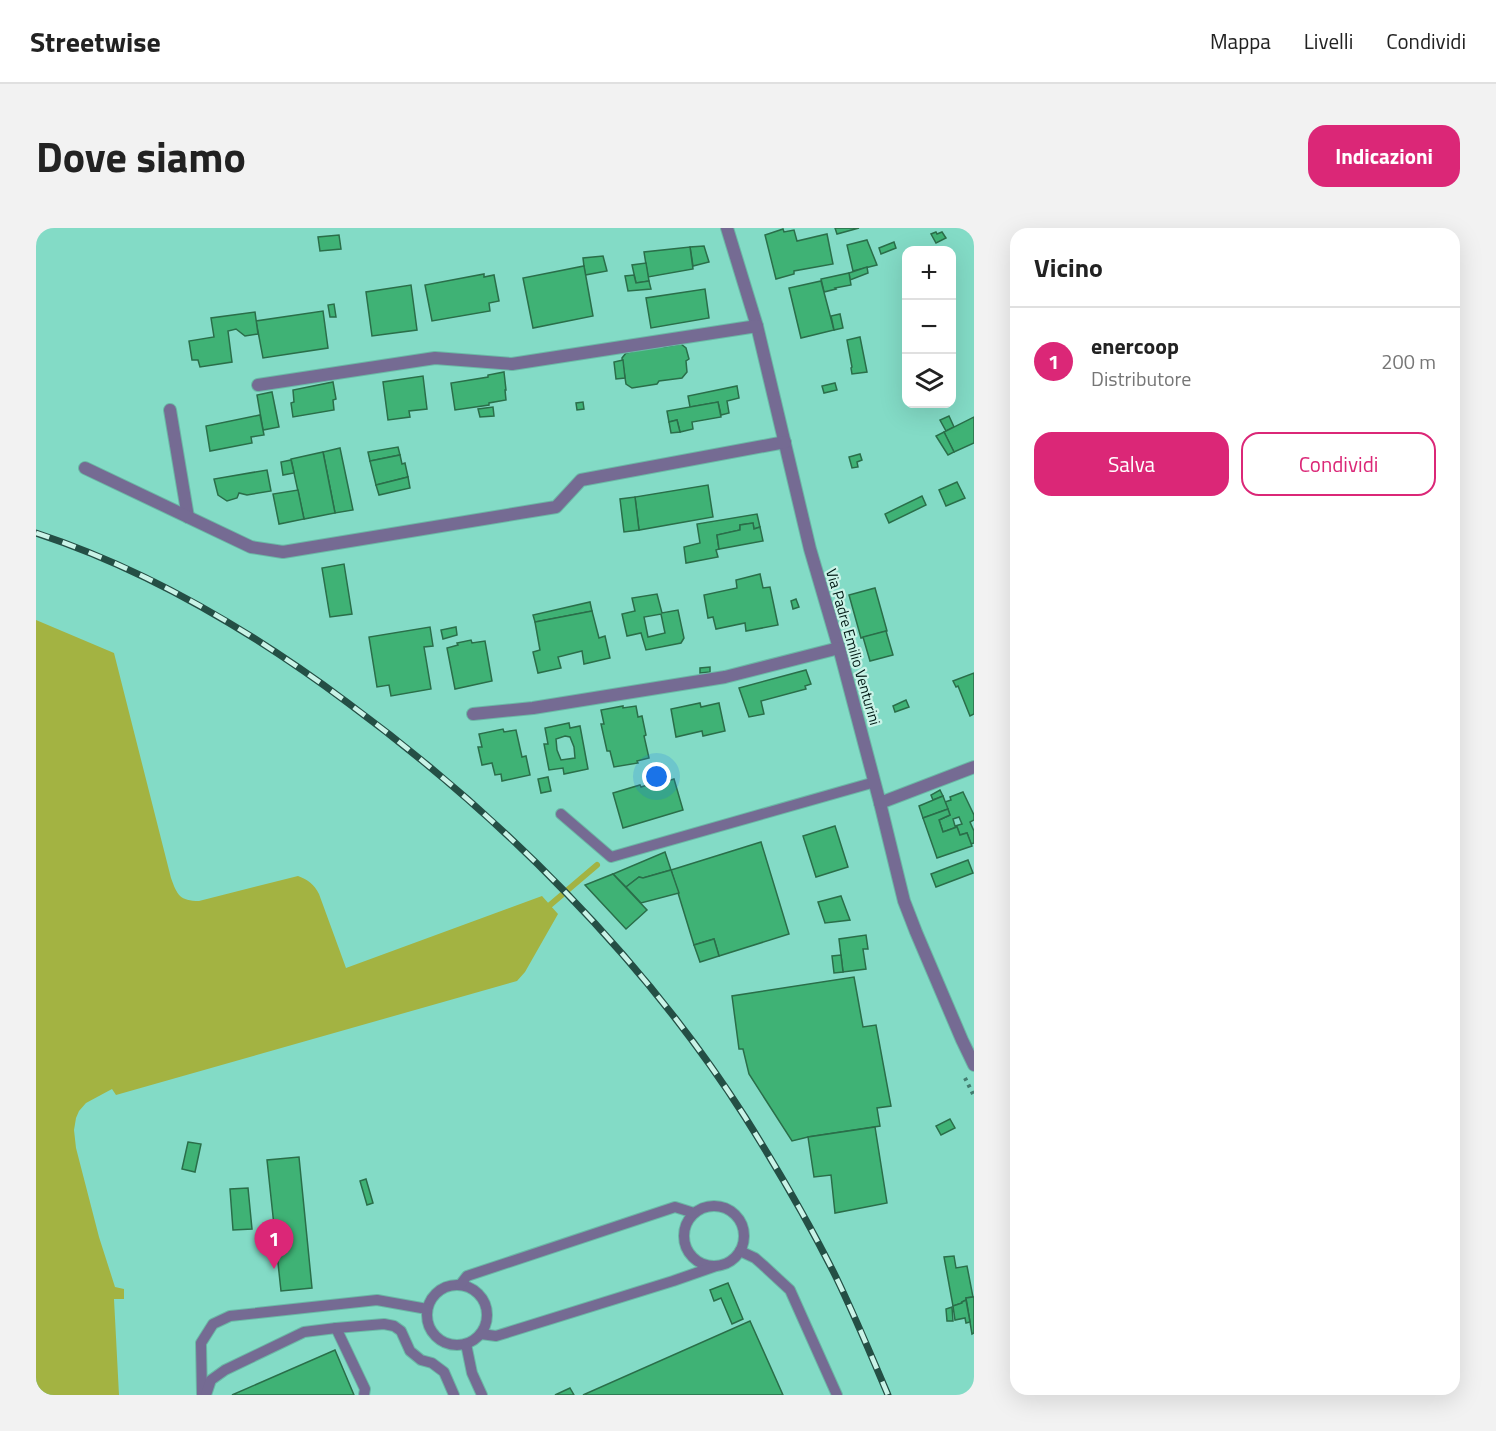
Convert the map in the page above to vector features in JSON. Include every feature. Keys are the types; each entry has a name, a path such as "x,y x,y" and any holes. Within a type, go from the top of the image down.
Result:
{"street":[{"name":"Via Padre Emilio Venturini","path":"727,228 757,327 810,549 839,648 904,901 974,1065"},
{"path":"258,386 435,358 512,363 757,327"},
{"path":"171,410 188,517"},
{"path":"86,468 251,547 283,552 556,507 581,480 784,442"},
{"path":"473,714 533,708 725,677 839,648"},
{"path":"880,803 974,767"}],"lane":[{"path":"561,814 610,857 874,782"},
{"path":"481,1334 496,1336 730,1262 740,1251 743,1243 744,1234 739,1218 726,1208 710,1206 694,1213 683,1235 684,1243 693,1258 708,1266 716,1266"},
{"path":"460,1284 467,1276 675,1207 694,1213"},
{"path":"740,1251 763,1265 790,1290 837,1395"},
{"path":"460,1284 477,1292 483,1299 487,1307 487,1317 481,1334 466,1344 458,1345 449,1344 434,1334 429,1327 427,1309 435,1294 448,1286 460,1284"},
{"path":"204,1395 201,1343 213,1324 230,1316 377,1300 427,1309"},
{"path":"204,1395 211,1380 225,1370 304,1332 384,1324 394,1326 401,1331 410,1350 421,1360 432,1362 444,1372 454,1395"},
{"path":"336,1328 365,1389 364,1395"},
{"path":"466,1344 472,1373 482,1395"}],"shaded area":[{"path":"36,620 114,653 171,878 177,893 183,898 199,901 298,876 313,885 319,894 346,968 542,896 558,914 525,972 517,981 116,1095 112,1089 86,1103 76,1118 74,1130 76,1148 99,1237 115,1287 124,1289 124,1299 114,1299 119,1395 36,1395"}],"building":[{"path":"835,228 859,228 837,234"},
{"path":"783,229 784,232 794,230 797,241 827,234 833,264 794,271 794,274 776,279 765,235"},
{"path":"936,232 937,234 942,232 946,238 936,243 931,234"},
{"path":"339,235 341,249 320,251 318,237"},
{"path":"867,240 877,265 853,271 847,245"},
{"path":"894,242 896,248 881,254 879,248"},
{"path":"704,246 709,262 693,266 690,247"},
{"path":"690,247 693,269 648,277 644,252"},
{"path":"603,256 607,271 585,275 583,258"},
{"path":"646,263 649,281 636,283 632,265"},
{"path":"584,266 593,316 533,328 523,278"},
{"path":"867,267 868,273 850,280 849,273"},
{"path":"849,273 851,285 824,292 821,279"},
{"path":"484,274 484,277 494,275 499,301 489,303 490,311 432,321 425,285"},
{"path":"634,275 636,283 649,281 651,289 628,291 625,276"},
{"path":"821,281 834,330 801,338 789,288"},
{"path":"411,285 417,330 372,336 366,292"},
{"path":"705,289 709,318 651,328 646,298"},
{"path":"334,304 336,317 330,317 328,305"},
{"path":"323,311 328,348 263,358 256,321"},
{"path":"255,312 258,334 245,336 236,329 228,331 232,362 200,367 198,360 192,360 189,341 214,337 211,318"},
{"path":"840,314 843,328 834,330 831,316"},
{"path":"860,337 867,372 852,374 847,340"},
{"path":"681,344 686,348 689,359 686,361 687,372 682,378 632,388 626,384 622,358 626,353 660,345 664,347"},
{"path":"623,360 625,378 616,379 614,362"},
{"path":"504,372 506,400 455,410 451,383"},
{"path":"423,376 427,409 409,411 410,417 388,420 383,382"},
{"path":"333,382 336,399 333,400 334,410 293,417 291,403 294,402 293,390"},
{"path":"835,383 837,390 824,393 822,386"},
{"path":"737,386 739,398 727,401 729,413 721,415 718,402 690,407 688,396"},
{"path":"272,392 279,427 263,430 257,395"},
{"path":"583,402 584,409 577,410 576,403"},
{"path":"718,402 721,417 692,422 693,429 680,432 677,420 669,422 667,411"},
{"path":"493,407 494,416 480,417 478,409"},
{"path":"260,415 264,435 251,437 252,443 210,451 206,426"},
{"path":"949,416 954,427 946,431 940,420"},
{"path":"974,417 974,443 954,452 944,432"},
{"path":"677,420 680,432 671,433 669,422"},
{"path":"944,432 954,452 948,455 936,436"},
{"path":"398,447 400,455 370,461 368,452"},
{"path":"340,448 353,510 335,513 323,452"},
{"path":"323,452 335,513 304,519 291,459"},
{"path":"860,454 862,460 857,462 858,467 852,468 849,457"},
{"path":"400,455 402,464 405,463 408,477 376,485 370,461"},
{"path":"291,460 294,473 283,475 281,462"},
{"path":"267,470 271,491 247,495 239,493 237,498 227,501 218,495 214,479"},
{"path":"408,477 410,488 379,495 376,485"},
{"path":"957,482 965,498 946,506 939,490"},
{"path":"708,485 713,517 639,530 635,497"},
{"path":"298,490 304,519 279,524 273,494"},
{"path":"922,496 926,505 889,523 885,514"},
{"path":"635,497 639,530 624,532 620,499"},
{"path":"757,514 760,527 754,529 753,523 740,525 740,530 717,535 718,557 686,563 684,547 700,543 697,524"},
{"path":"753,523 754,529 760,527 763,541 719,549 717,535 740,530 740,525"},
{"path":"344,564 352,614 330,617 322,568"},
{"path":"760,574 763,588 770,587 778,625 746,631 745,623 716,629 713,617 708,618 704,595 737,588 736,580"},
{"path":"875,588 887,631 861,638 849,595"},
{"path":"657,594 662,613 678,610 684,638 681,643 646,650 641,633 627,636 622,614 635,611 632,598","holes":["661,614 665,633 648,637 644,617"]},
{"path":"796,599 799,607 793,609 791,601"},
{"path":"590,602 592,611 535,622 533,615"},
{"path":"592,611 599,638 605,636 610,658 584,664 582,651 558,657 561,668 538,673 533,652 540,650 535,622"},
{"path":"430,627 433,646 424,647 431,689 391,696 389,685 377,687 369,637"},
{"path":"456,627 457,635 443,639 441,630"},
{"path":"886,631 893,655 870,661 863,637"},
{"path":"471,640 472,643 485,641 492,681 455,689 447,648"},
{"path":"710,667 710,672 700,673 700,668"},
{"path":"806,670 811,684 805,686 806,689 761,701 764,714 749,717 739,688"},
{"path":"974,673 974,714 970,716 958,686 956,687 953,681"},
{"path":"906,700 909,707 895,712 893,706"},
{"path":"700,703 701,707 719,703 725,731 703,736 702,731 676,737 671,709"},
{"path":"623,706 623,708 636,706 638,717 642,716 649,758 637,761 638,763 614,767 610,751 607,751 601,724 604,724 601,710"},
{"path":"569,723 570,728 580,726 588,769 564,774 563,768 549,770 544,744 548,744 545,728","holes":["570,737 575,758 561,760 556,739"]},
{"path":"503,729 504,732 516,730 522,757 526,756 530,775 502,781 501,774 495,775 492,763 482,765 478,747 482,747 479,734"},
{"path":"548,777 551,791 541,793 538,779"},
{"path":"674,779 683,810 623,828 613,793"},
{"path":"940,790 943,796 933,800 931,795"},
{"path":"963,792 974,815 974,820 970,822 974,831 974,843 971,844 967,833 960,835 957,827 943,832 939,820 950,815 945,802 951,800 950,797","holes":["959,817 962,824 955,826 953,819"]},
{"path":"943,796 948,809 923,818 919,806"},
{"path":"948,809 950,815 939,820 943,832 957,827 960,835 967,833 972,846 937,858 923,818"},
{"path":"835,826 848,867 816,877 803,836"},
{"path":"761,842 789,934 719,956 714,939 694,945 671,870"},
{"path":"665,852 671,870 643,878 639,877 626,887 613,874"},
{"path":"968,860 973,873 936,887 931,874"},
{"path":"671,870 679,893 641,903 626,887 639,877 643,878"},
{"path":"613,874 647,910 626,929 585,885"},
{"path":"841,896 850,920 825,923 818,902"},
{"path":"866,935 868,949 863,949 866,969 843,972 839,939"},
{"path":"714,939 719,956 700,962 694,945"},
{"path":"841,955 843,972 834,973 832,956"},
{"path":"854,977 863,1027 876,1025 891,1106 877,1108 880,1126 792,1141 749,1074 743,1049 739,1049 732,996"},
{"path":"950,1119 955,1128 941,1135 936,1126"},
{"path":"875,1127 887,1203 835,1213 831,1175 814,1177 808,1137"},
{"path":"188,1142 201,1144 195,1172 182,1169"},
{"path":"299,1157 312,1288 281,1291 267,1160"},
{"path":"366,1179 373,1203 367,1205 360,1181"},
{"path":"248,1188 252,1229 233,1230 230,1189"},
{"path":"954,1256 956,1268 967,1266 973,1297 966,1298 962,1303 953,1306 944,1257"},
{"path":"728,1283 743,1319 732,1324 721,1298 714,1301 710,1290"},
{"path":"974,1297 974,1333 972,1334 966,1298"},
{"path":"966,1300 970,1322 966,1323 965,1318 955,1320 953,1306"},
{"path":"952,1307 953,1321 947,1321 946,1309"},
{"path":"750,1321 783,1395 583,1395"},
{"path":"335,1350 354,1395 232,1395"},
{"path":"570,1388 574,1395 555,1395"}],"waterway":[{"path":"550,905 597,865"}],"railway":[{"path":"36,533 78,548 159,584 237,628 312,677 405,746 460,792 565,892 615,945 661,1001 705,1058 745,1117 825,1255 888,1395"}],"place":[{"name":"enercoop","path":"274,1269"}]}
